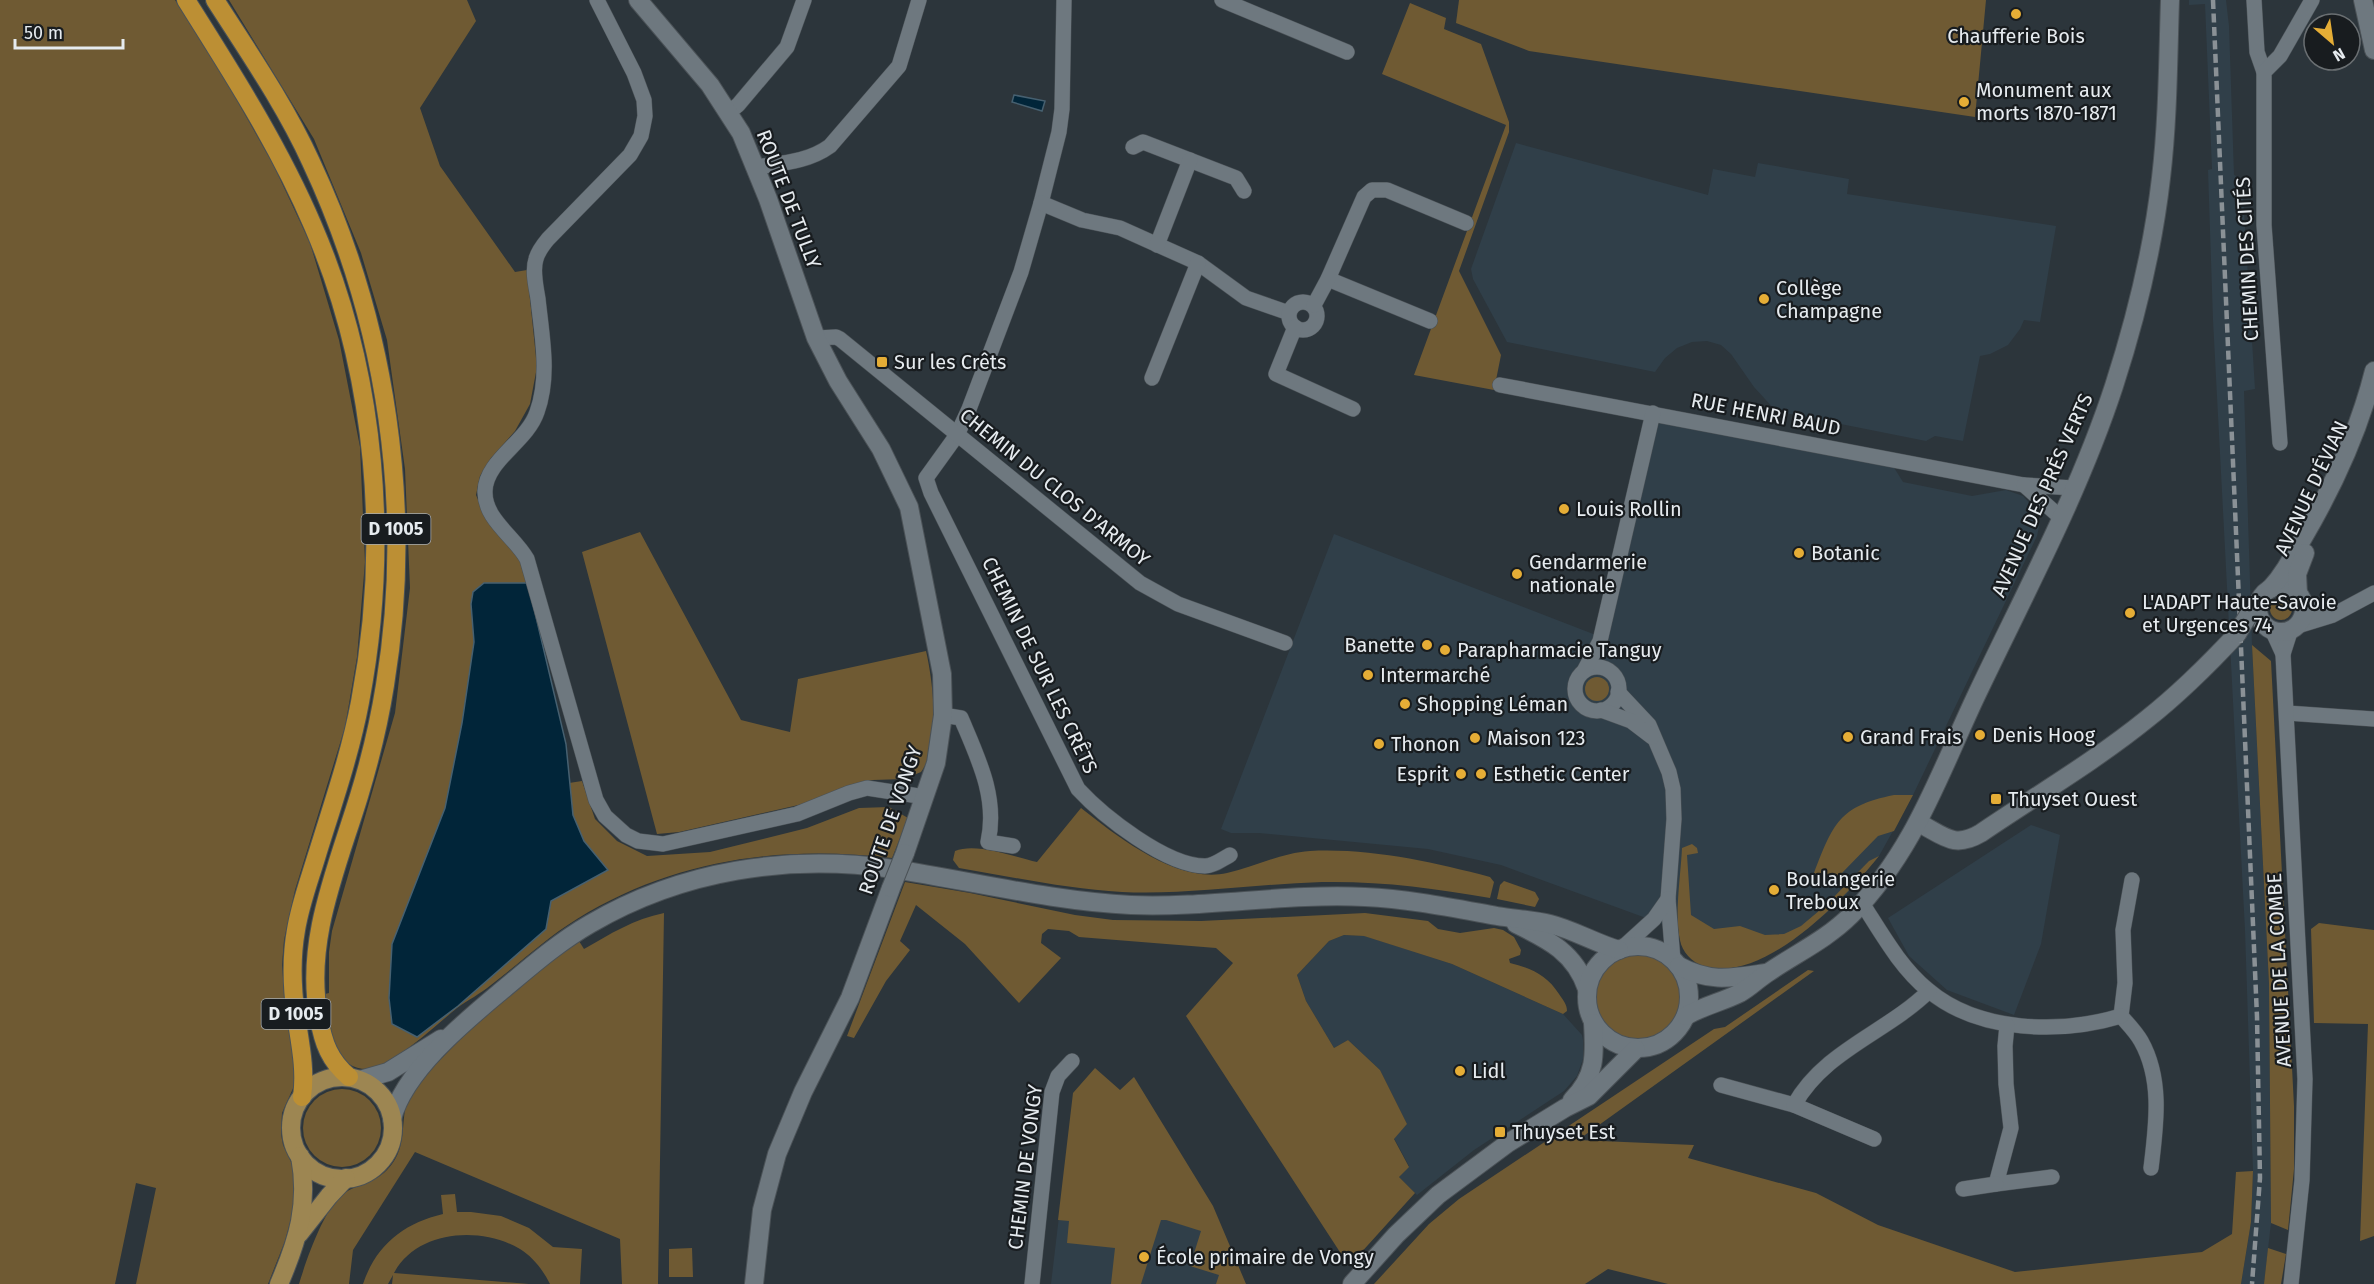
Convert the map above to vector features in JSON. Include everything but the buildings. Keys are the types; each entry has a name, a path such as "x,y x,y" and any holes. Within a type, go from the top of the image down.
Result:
{"highway":[{"name":"D 1005","path":"186,0 279,153 323,250 352,346 372,460 375,552 372,619 367,660 350,748 296,931 293,986 304,1074 302,1096"},
{"name":"D 1005","path":"215,0 297,133 323,189 361,294 377,361 389,429 396,513 395,597 390,652 374,740 327,899 316,953 315,982 322,1038 333,1061 355,1079"}],"main road":[{"name":"ROUTE DE TULLY","path":"638,0 710,85 729,112 756,167 816,338"},
{"name":"AVENUE DES PRÉS VERTS","path":"1686,1016 1743,991 1768,972 1828,934 1862,903 1894,864 1919,823 1966,717 2074,488 2114,387 2147,261 2162,167 2170,0"},
{"path":"2363,0 2374,50"},
{"name":"ROUTE DE VONGY","path":"754,1284 762,1210 777,1154 802,1092 848,1004 925,797 936,763 943,715 942,674 909,507 880,448 838,381 816,338"},
{"name":"AVENUE D'ÉVIAN","path":"1919,823 1954,840 1964,841 1974,837 2127,735 2183,689 2254,621 2337,475 2357,427 2374,371"},
{"name":"AVENUE D'ÉVIAN","path":"2293,628 2302,616 2296,579 2300,564 2337,495 2374,401"},
{"path":"2293,628 2280,632 2254,621 2287,587 2300,598"},
{"path":"355,1079 388,1072 460,1026 564,942 612,912 664,889 692,880 719,873 776,864 832,863 889,868 1043,895 1132,905 1314,896 1363,896 1436,903 1501,917 1549,924 1620,950"},
{"path":"1501,917 1560,948 1577,968 1587,989"},
{"path":"1564,1108 1584,1087 1591,1074 1593,1023 1587,1006 1587,989 1598,965 1607,956 1633,946 1646,947 1658,950 1702,977 1720,979 1768,972"},
{"path":"1593,1023 1611,1041 1636,1049 1651,1047 1666,1040 1678,1030 1686,1016 1689,990 1685,977 1676,963"},
{"path":"392,1119 409,1083 460,1026"},
{"path":"1352,1284 1396,1235 1438,1195 1495,1152 1564,1108 1595,1092 1636,1049"},
{"path":"279,1284 297,1237 305,1186 300,1156 291,1131 294,1113 302,1096 323,1081 340,1077 355,1079 375,1088 381,1095 392,1119 393,1136 382,1159 363,1174 346,1178 320,1173 300,1156"},
{"path":"297,1237 346,1178"}],"street":[{"path":"597,0 634,73 644,100 645,116 641,136 630,155 548,239 538,253 534,271 545,358 541,399 534,420 521,438 495,465 486,480 485,487 488,510 517,543 527,559 596,800 611,822 626,835 638,841 663,844 797,814 867,788 925,797"},
{"path":"729,112 738,105 787,47 804,0"},
{"path":"756,167 806,159 830,146 899,66 919,0"},
{"path":"957,435 1004,319 1041,203 1059,132 1062,109 1064,0"},
{"path":"1222,0 1347,52"},
{"name":"CHEMIN DES CITÉS","path":"2254,0 2257,52 2264,72 2264,225 2280,443"},
{"path":"2264,72 2280,56 2311,1"},
{"path":"1133,147 1143,142 1236,178 1244,191"},
{"path":"1156,245 1190,160"},
{"path":"1314,305 1364,197 1372,190 1387,190 1466,223"},
{"path":"1041,203 1082,220 1120,228 1198,263 1246,298 1289,313"},
{"path":"1152,378 1198,263"},
{"path":"1328,279 1430,321"},
{"path":"1299,301 1310,302 1314,305 1318,315 1314,325 1305,330 1295,327 1290,321 1291,308 1299,301"},
{"path":"1295,327 1276,374 1353,409"},
{"name":"CHEMIN DU CLOS D'ARMOY","path":"816,338 836,337 840,339 1140,583 1178,604 1285,643"},
{"name":"RUE HENRI BAUD","path":"1500,385 2024,485 2074,488"},
{"path":"1653,413 1600,641 1576,684 1576,695 1585,707 1631,721 1656,741"},
{"name":"CHEMIN DE SUR LES CRÊTS","path":"957,435 926,478 1078,789 1115,823 1167,855 1206,866 1230,855"},
{"name":"RUE HENRI BAUD","path":"2024,485 2061,517"},
{"path":"2293,628 2339,612 2374,593"},
{"path":"2300,598 2324,617"},
{"name":"AVENUE DE LA COMBE","path":"2254,621 2283,654"},
{"name":"AVENUE DE LA COMBE","path":"2291,1284 2302,1180 2305,1079 2283,654 2293,628"},
{"path":"1600,641 1608,670 1617,681 1618,692 1611,705 1600,710"},
{"path":"1584,671 1594,667 1608,670"},
{"path":"1618,692 1643,716 1669,771 1675,798 1668,899 1676,963"},
{"path":"2287,713 2374,720"},
{"path":"943,715 961,718 976,752 989,791 992,813 988,842 1013,846"},
{"path":"2132,880 2123,930 2125,983 2121,1016 2141,1040 2150,1062 2154,1082 2157,1106 2151,1168"},
{"path":"1620,950 1654,919 1668,899"},
{"path":"1862,903 1908,970 1929,991 1952,1006 1991,1022 2007,1025 2071,1026 2098,1023 2121,1016"},
{"path":"1794,1105 1815,1075 1834,1058 1914,1006 1929,991"},
{"path":"1996,1184 2011,1128 2006,1084 2007,1025"},
{"name":"CHEMIN DE VONGY","path":"1032,1284 1052,1092 1058,1076 1072,1061"},
{"path":"1721,1085 1794,1105 1874,1139"},
{"path":"1963,1189 2052,1177"}],"shaded area":[{"path":"0,0 175,0 226,81 273,164 310,243 339,340 360,447 365,562 357,657 345,727 295,890 284,940 282,965 284,990 295,1071 294,1086 282,1113 281,1134 283,1145 292,1164 298,1193 285,1241 268,1284 136,1284 156,1188 136,1183 115,1284 0,1284"},
{"path":"229,0 467,0 476,21 420,108 440,166 515,272 527,270 537,367 530,404 515,431 491,458 480,476 476,495 486,519 521,559 566,744 569,783 582,781 595,819 617,841 647,856 710,852 807,828 859,808 889,807 908,818 892,858 850,854 769,856 729,861 651,882 614,899 566,926 487,988 457,1008 414,1044 377,1067 367,1069 355,1067 345,1061 338,1052 330,1029 325,994 329,993 329,952 332,931 395,713 410,588 405,469 387,340 361,253 314,139"},
{"path":"1459,0 1986,0 1975,117 1529,51 1456,23"},
{"path":"2189,0 2226,0 2229,26 2234,175 2242,179 2255,389 2244,391 2252,645 2269,984 2271,1223 2264,1284 2241,1284 2251,1222 2253,1171 2245,930 2213,320 2208,170 2212,169 2205,4 2189,5"},
{"path":"1410,3 1446,18 1444,29 1481,44 1509,122 1509,132 1459,271 1501,355 1494,390 1414,375 1506,125 1382,74"},
{"name":"Collège Champagne","path":"1516,143 1708,195 1713,169 1755,177 1758,163 1849,179 1847,194 2056,226 2040,322 2024,320 2008,345 1980,356 1963,441 1935,436 1926,441 1776,411 1754,387 1731,354 1721,345 1707,341 1692,342 1677,348 1665,358 1655,372 1507,342 1473,279 1471,269"},
{"path":"1653,413 1888,458 1903,482 1972,496 2006,490 2023,496 2035,509 2039,527 2037,536 1913,795 1879,856 1841,901 1802,933 1763,957 1735,967 1708,967 1690,958 1680,941 1679,930 1501,865 1428,849 1259,833 1231,833 1221,829 1334,534 1601,637"},
{"path":"640,532 741,720 790,732 798,679 926,651 934,713 931,746 921,772 904,779 873,780 855,784 816,801 679,832 657,834 582,552"},
{"path":"2281,598 2289,601 2292,609 2289,617 2281,620 2273,617 2270,609 2273,601"},
{"path":"2252,645 2271,661 2294,1106 2294,1169 2288,1230 2271,1223 2269,984"},
{"path":"1597,677 1606,680 1609,689 1606,698 1597,701 1588,698 1585,689 1588,680"},
{"path":"1894,795 1913,795 1894,831 1878,836 1840,875 1830,878 1814,873 1827,842 1840,820 1861,805"},
{"path":"1081,808 1130,844 1169,865 1188,872 1208,875 1227,873 1288,854 1333,851 1378,854 1424,861 1490,877 1494,882 1490,898 1407,886 1344,882 1297,883 1197,891 1122,892 1060,885 959,868 953,860 955,851 974,848 996,851 1037,862"},
{"path":"2031,825 2060,835 2041,944 2014,1015 1947,990 1909,956 1888,918"},
{"path":"1692,844 1697,848 1698,853 1687,855 1691,915 1714,929 1740,926 1765,935 1784,934 1801,926 1826,905 1869,861 1879,856 1825,914 1801,934 1776,951 1751,963 1726,969 1699,964 1688,956 1681,944 1678,930 1678,907 1682,848"},
{"path":"1504,881 1535,892 1539,899 1535,907 1497,899 1500,885"},
{"path":"905,882 1075,915 1113,920 1201,921 1365,913 1428,921 1438,929 1460,933 1494,928 1503,930 1514,937 1521,950 1520,955 1509,959 1510,963 1525,967 1544,977 1563,1000 1567,1011 1563,1014 1452,964 1364,936 1344,935 1329,941 1297,975 1306,1001 1334,1048 1348,1040 1380,1070 1407,1124 1394,1139 1409,1167 1399,1177 1415,1193 1349,1266 1186,1016 1233,963 1216,948 1079,937 1069,931 1048,929 1042,934 1041,943 1061,958 1019,1003 965,944 916,905 900,941 910,950 886,981 854,1038 847,1036"},
{"path":"664,913 658,1284 622,1284 620,1239 415,1152 353,1250 349,1284 299,1284 317,1234 331,1208 346,1192 381,1175 392,1164 401,1145 406,1105 414,1086 474,1025 543,967 579,941 584,949 632,923"},
{"path":"2319,923 2374,930 2374,1236 2360,1241 2368,1024 2314,1023 2311,929"},
{"path":"1344,935 1365,936 1452,964 1563,1014 1582,1035 1583,1059 1577,1076 1564,1091 1474,1150 1417,1195 1399,1177 1409,1166 1394,1138 1407,1124 1380,1070 1348,1040 1334,1048 1306,1001 1297,975 1329,941"},
{"path":"1638,954 1654,958 1668,967 1677,981 1681,997 1677,1013 1668,1027 1654,1036 1638,1040 1622,1036 1608,1027 1599,1013 1595,997 1599,981 1608,967 1622,958"},
{"path":"1808,970 1814,971 1578,1140 1694,1145 1688,1158 1816,1193 1878,1225 2015,1272 2202,1252 2232,1234 2236,1172 2253,1171 2251,1222 2241,1284 1668,1284 1608,1269 1585,1284 1374,1284 1429,1224 1459,1199 1714,1029 1725,1027"},
{"path":"1095,1068 1120,1090 1134,1077 1213,1206 1246,1284 1216,1284 1219,1275 1190,1266 1201,1231 1166,1220 1161,1220 1141,1284 1111,1284 1115,1248 1067,1243 1069,1221 1058,1220 1073,1093"},
{"path":"342,1089 357,1092 374,1106 381,1128 378,1143 364,1160 342,1167 327,1164 310,1150 303,1128 306,1113 320,1096"},
{"path":"455,1194 457,1212 501,1216 529,1228 553,1247 582,1249 580,1284 550,1284 537,1264 520,1249 487,1237 469,1235 434,1240 418,1248 404,1259 394,1273 529,1284 392,1284 393,1275 388,1284 363,1284 376,1258 393,1238 416,1223 443,1214 441,1195"},
{"name":"École primaire de Vongy","path":"1060,1208 1166,1220 1201,1230 1246,1284 1051,1284"},
{"path":"692,1248 693,1277 669,1277 669,1249"},
{"path":"2268,1248 2286,1254 2281,1284 2264,1284"}],"water":[{"path":"1014,95 1045,101 1042,111 1012,102"},
{"path":"484,583 528,583 566,744 573,815 584,841 608,870 551,901 546,929 458,1006 417,1037 392,1024 389,998 392,944 445,808 462,723 474,642 471,604 473,592"}],"railway":[{"path":"2213,0 2257,1017 2260,1178 2252,1284"}],"place":[{"name":"Chaufferie Bois","path":"2016,14"},
{"name":"Monument aux morts 1870-1871","path":"1964,102"},
{"name":"Collège Champagne","path":"1764,299"},
{"name":"Sur les Crêts","path":"882,362"},
{"name":"Louis Rollin","path":"1564,509"},
{"name":"Botanic","path":"1799,553"},
{"name":"Gendarmerie nationale","path":"1517,574"},
{"name":"L'ADAPT Haute-Savoie et Urgences 74","path":"2130,613"},
{"name":"Banette","path":"1427,645"},
{"name":"Parapharmacie Tanguy","path":"1445,650"},
{"name":"Intermarché","path":"1368,675"},
{"name":"Shopping Léman","path":"1405,704"},
{"name":"Denis Hoog","path":"1980,735"},
{"name":"Grand Frais","path":"1848,737"},
{"name":"Maison 123","path":"1475,738"},
{"name":"Thonon","path":"1379,744"},
{"name":"Esprit","path":"1461,774"},
{"name":"Esthetic Center","path":"1481,774"},
{"name":"Thuyset Ouest","path":"1996,799"},
{"name":"Boulangerie Treboux","path":"1774,890"},
{"name":"Lidl","path":"1460,1071"},
{"name":"Thuyset Est","path":"1500,1132"},
{"name":"École primaire de Vongy","path":"1144,1257"}]}
